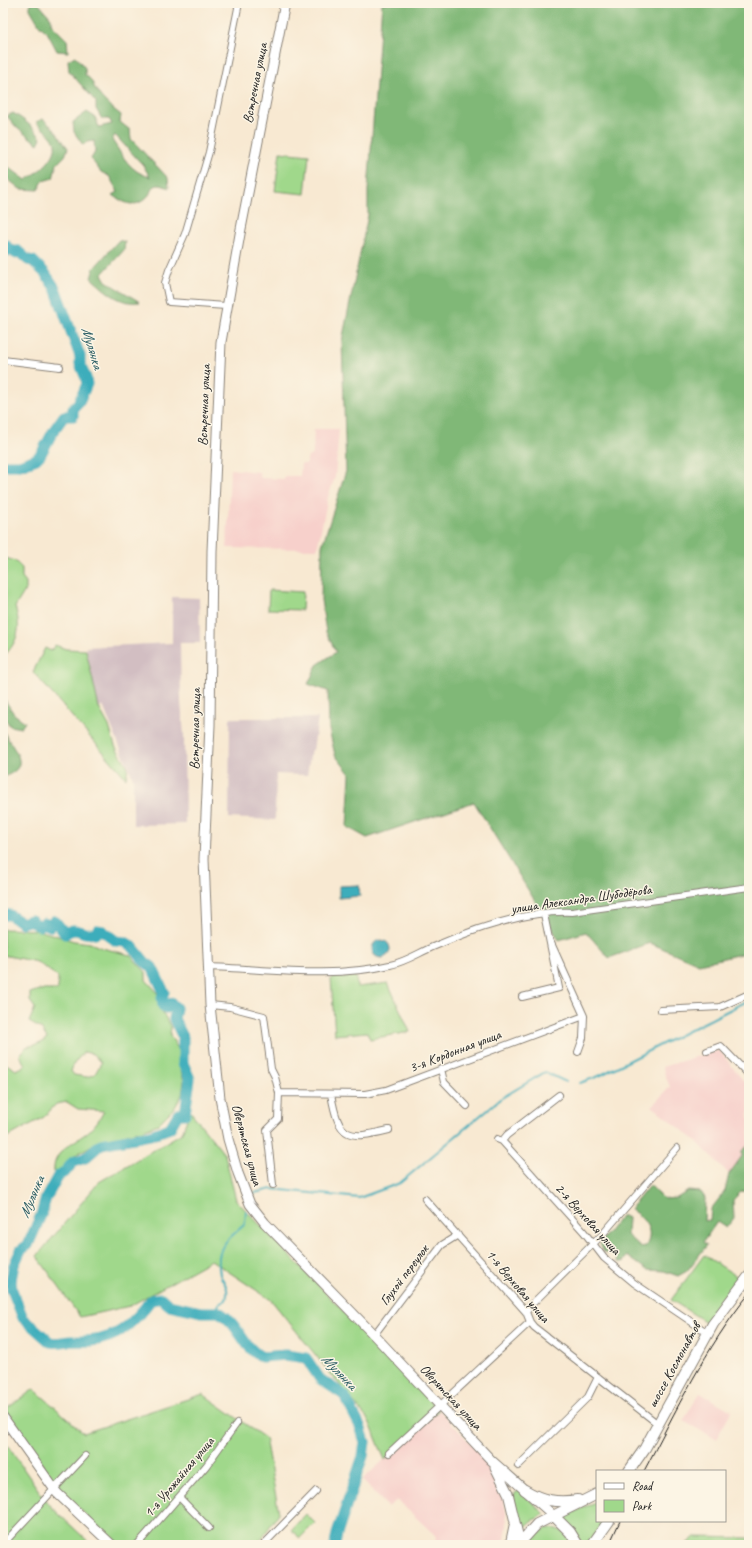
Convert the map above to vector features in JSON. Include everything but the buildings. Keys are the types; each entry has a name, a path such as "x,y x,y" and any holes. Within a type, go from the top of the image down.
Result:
{"main road":[{"name":"Встречная улица","path":"206,814 210,725 212,551 220,362 226,306 285,3"},
{"name":"Оверятская улица","path":"206,814 204,869 210,1005 215,1059 227,1132 238,1173 250,1204 265,1223 374,1335 491,1460 553,1516"},
{"name":"шоссе Космонавтов","path":"630,1470 636,1464 708,1333 728,1302 749,1276"},
{"name":"шоссе Космонавтов","path":"639,1470 702,1354 721,1323 749,1286"},
{"path":"3,1417 54,1488 112,1545"},
{"name":"Оверятская улица","path":"491,1460 508,1493 520,1544"},
{"path":"525,1490 548,1501 568,1502 588,1499"},
{"path":"520,1544 537,1524 596,1495"},
{"path":"553,1516 570,1532 578,1545"},
{"path":"510,1545 515,1518"},
{"path":"592,1545 607,1524"},
{"path":"599,1545 607,1524"}],"street":[{"path":"226,306 169,302 166,296 165,283 169,270 185,234 209,152 239,3"},
{"path":"3,360 60,367"},
{"name":"улица Александра Шубодёрова","path":"208,966 303,972 380,967 399,963 436,946 499,923 560,911 572,912 749,888"},
{"path":"522,997 560,988 544,914"},
{"path":"551,943 584,1016 583,1038 578,1052"},
{"path":"661,1010 720,1007 749,994"},
{"path":"210,1005 230,1007 264,1016 271,1069 280,1093 278,1119 267,1130 273,1185"},
{"name":"3-я Кордонная улица","path":"280,1093 365,1094 386,1090 584,1016"},
{"path":"708,1051 721,1046 749,1075"},
{"path":"441,1069 444,1082 467,1106"},
{"path":"331,1094 340,1127 348,1134 365,1135 389,1130"},
{"name":"2-я Верховая улица","path":"559,1095 500,1140 584,1232 592,1245 604,1258 634,1283 708,1333"},
{"path":"526,1312 533,1303 602,1236 677,1148"},
{"name":"1-я Верховая улица","path":"425,1200 458,1234 526,1312 530,1322 658,1424"},
{"name":"Глухой переулок","path":"374,1335 442,1245 458,1234"},
{"path":"388,1454 530,1322"},
{"path":"518,1466 588,1397 598,1377"},
{"name":"1-я Урожайная улица","path":"137,1545 206,1466 237,1423"},
{"path":"3,1544 85,1456"},
{"path":"264,1545 316,1491"},
{"path":"179,1497 209,1528"}],"shaded area":[{"path":"314,429 339,429 335,477 328,497 317,549 227,548 230,469 259,472 261,478 284,479 286,476 300,476 301,464 307,464 307,458 313,454"},
{"path":"172,597 199,598 200,643 180,643 181,702 184,735 185,824 133,825 133,778 103,706 99,707 86,647 172,643"},
{"path":"230,718 318,718 307,775 276,774 275,820 229,818"},
{"path":"719,1050 749,1088 749,1145 742,1151 742,1156 729,1174 695,1140 652,1106 670,1087 662,1067"},
{"path":"700,1393 732,1411 716,1439 683,1421"},
{"path":"439,1410 493,1467 498,1476 506,1512 507,1526 505,1539 501,1545 438,1545 435,1535 397,1500 388,1507 362,1480"}],"green space":[{"path":"30,3 38,3 51,18 51,24 67,40 68,52 57,51 47,32 40,26 30,9"},
{"path":"382,3 749,3 749,952 699,964 650,943 609,958 586,932 559,940 474,802 367,838 347,827 350,774 335,755 329,729 328,691 308,684 317,665 336,652 326,632 321,600 322,546 346,471 342,341 368,215 368,190"},
{"path":"75,56 85,68 85,75 91,80 98,94 107,104 121,115 120,122 130,130 131,139 168,178 169,188 157,185 152,188 149,195 145,199 136,204 127,203 113,195 118,192 109,176 101,172 91,159 95,152 94,141 87,142 83,145 74,132 73,122 87,112 95,117 99,127 112,124 109,119 102,119 96,109 96,102 69,71 68,60","holes":["115,135 143,165 150,177 143,175 128,163 112,140"]},
{"path":"13,113 21,118 38,134 41,138 38,144 17,128 7,116"},
{"path":"43,119 53,128 68,148 65,156 57,164 53,178 43,181 38,190 20,189 3,175 3,163 26,180 47,164 54,152 55,147 51,136 36,122"},
{"path":"280,152 309,155 305,194 275,191"},
{"path":"119,240 125,242 124,250 102,274 106,281 140,302 119,299 91,278 94,268"},
{"path":"3,557 15,561 22,568 22,578 26,583 26,589 15,607 18,628 15,640 3,657"},
{"path":"269,590 303,592 302,610 268,609"},
{"path":"55,645 66,649 86,650 99,708 109,726 115,746 128,767 126,778 33,672 45,648 51,651"},
{"path":"3,697 14,714 25,722 21,728 10,726 3,715"},
{"path":"3,730 18,756 19,762 18,768 13,773 3,777"},
{"path":"3,929 38,930 130,955 146,972 146,980 158,993 158,1000 171,1027 170,1035 180,1052 180,1068 184,1081 182,1095 175,1107 158,1124 143,1130 99,1141 74,1156 61,1172 54,1172 54,1164 57,1158 66,1148 89,1131 104,1111 78,1109 67,1102 56,1104 44,1117 6,1138 3,1146 3,1062 16,1070 25,1066 20,1055 26,1047 41,1043 47,1038 41,1029 29,1022 35,1008 30,1001 30,993 39,990 58,990 58,977 37,962 3,955","holes":["84,1052 93,1054 101,1063 95,1074 87,1077 74,1075 71,1071 75,1062"]},
{"path":"356,976 357,987 388,983 410,1032 370,1039 367,1032 335,1035 331,978"},
{"path":"190,1111 225,1155 236,1200 439,1410 385,1460 369,1421 271,1300 211,1260 130,1306 80,1317 37,1256 99,1182 182,1133"},
{"path":"749,1145 749,1190 741,1192 733,1200 734,1218 726,1228 717,1222 703,1242 707,1245 687,1271 678,1276 664,1271 647,1270 627,1256 623,1262 618,1262 615,1253 604,1253 600,1243 622,1215 628,1218 627,1235 640,1247 646,1246 649,1235 647,1225 640,1216 630,1209 649,1186 652,1187 664,1199 677,1198 688,1191 701,1192 705,1198 704,1221 710,1220 711,1209 725,1191 729,1174 742,1156 742,1151"},
{"path":"704,1255 738,1277 709,1324 671,1300"},
{"path":"34,1389 84,1433 203,1394 265,1438 279,1513 257,1545 117,1545 57,1487 5,1410"},
{"path":"3,1439 48,1504 92,1545 3,1545"},
{"path":"519,1490 545,1514 532,1521 521,1531 513,1495"},
{"path":"596,1501 596,1522 603,1522 587,1545 582,1545 573,1528 562,1518"},
{"path":"306,1514 315,1523 300,1538 291,1530"},
{"path":"548,1528 557,1529 564,1532 573,1545 529,1545 536,1534"},
{"path":"695,1537 749,1538 749,1545 685,1545"}],"water":[{"path":"359,885 360,896 339,898 339,886"},
{"path":"381,940 387,943 390,949 387,955 381,958 375,955 372,949 375,943"}],"waterway":[{"name":"Мулянка","path":"3,244 6,245 9,251 12,250 15,253 18,251 28,260 33,261 45,273 55,288 80,356 80,364 87,384 79,402 73,409 73,416 64,416 54,430 41,454 36,459 20,465 3,465"},
{"name":"Мулянка","path":"3,915 10,915 22,923 31,920 39,926 44,923 50,926 54,921 65,934 73,930 95,934 97,930 103,931 116,941 125,942 132,946 145,962 152,967 164,992 162,997 163,1006 166,1008 171,1003 176,1008 174,1019 183,1037 183,1063 190,1079 185,1114 178,1114 170,1128 150,1135 101,1144 85,1158 73,1162 66,1171 58,1176 46,1198 41,1215 28,1245 21,1250 14,1265 11,1280 12,1290 23,1318 50,1342 55,1343 97,1340 117,1333 126,1327 151,1300 161,1298 169,1305 201,1312 219,1312 232,1323 250,1348 262,1357 285,1355 306,1358 320,1379 344,1395 360,1426 365,1442 363,1456 337,1534 335,1545"},
{"path":"580,1083 599,1076 749,1000"},
{"path":"254,1193 272,1189 359,1198 400,1183 500,1099 545,1072 566,1082"},
{"path":"216,1312 219,1304 226,1300 227,1293 226,1285 220,1276 220,1253 229,1238 245,1224 246,1211"}],"tram line":[{"path":"645,1470 705,1357 733,1314 749,1294"},
{"path":"609,1545 620,1522"}]}
